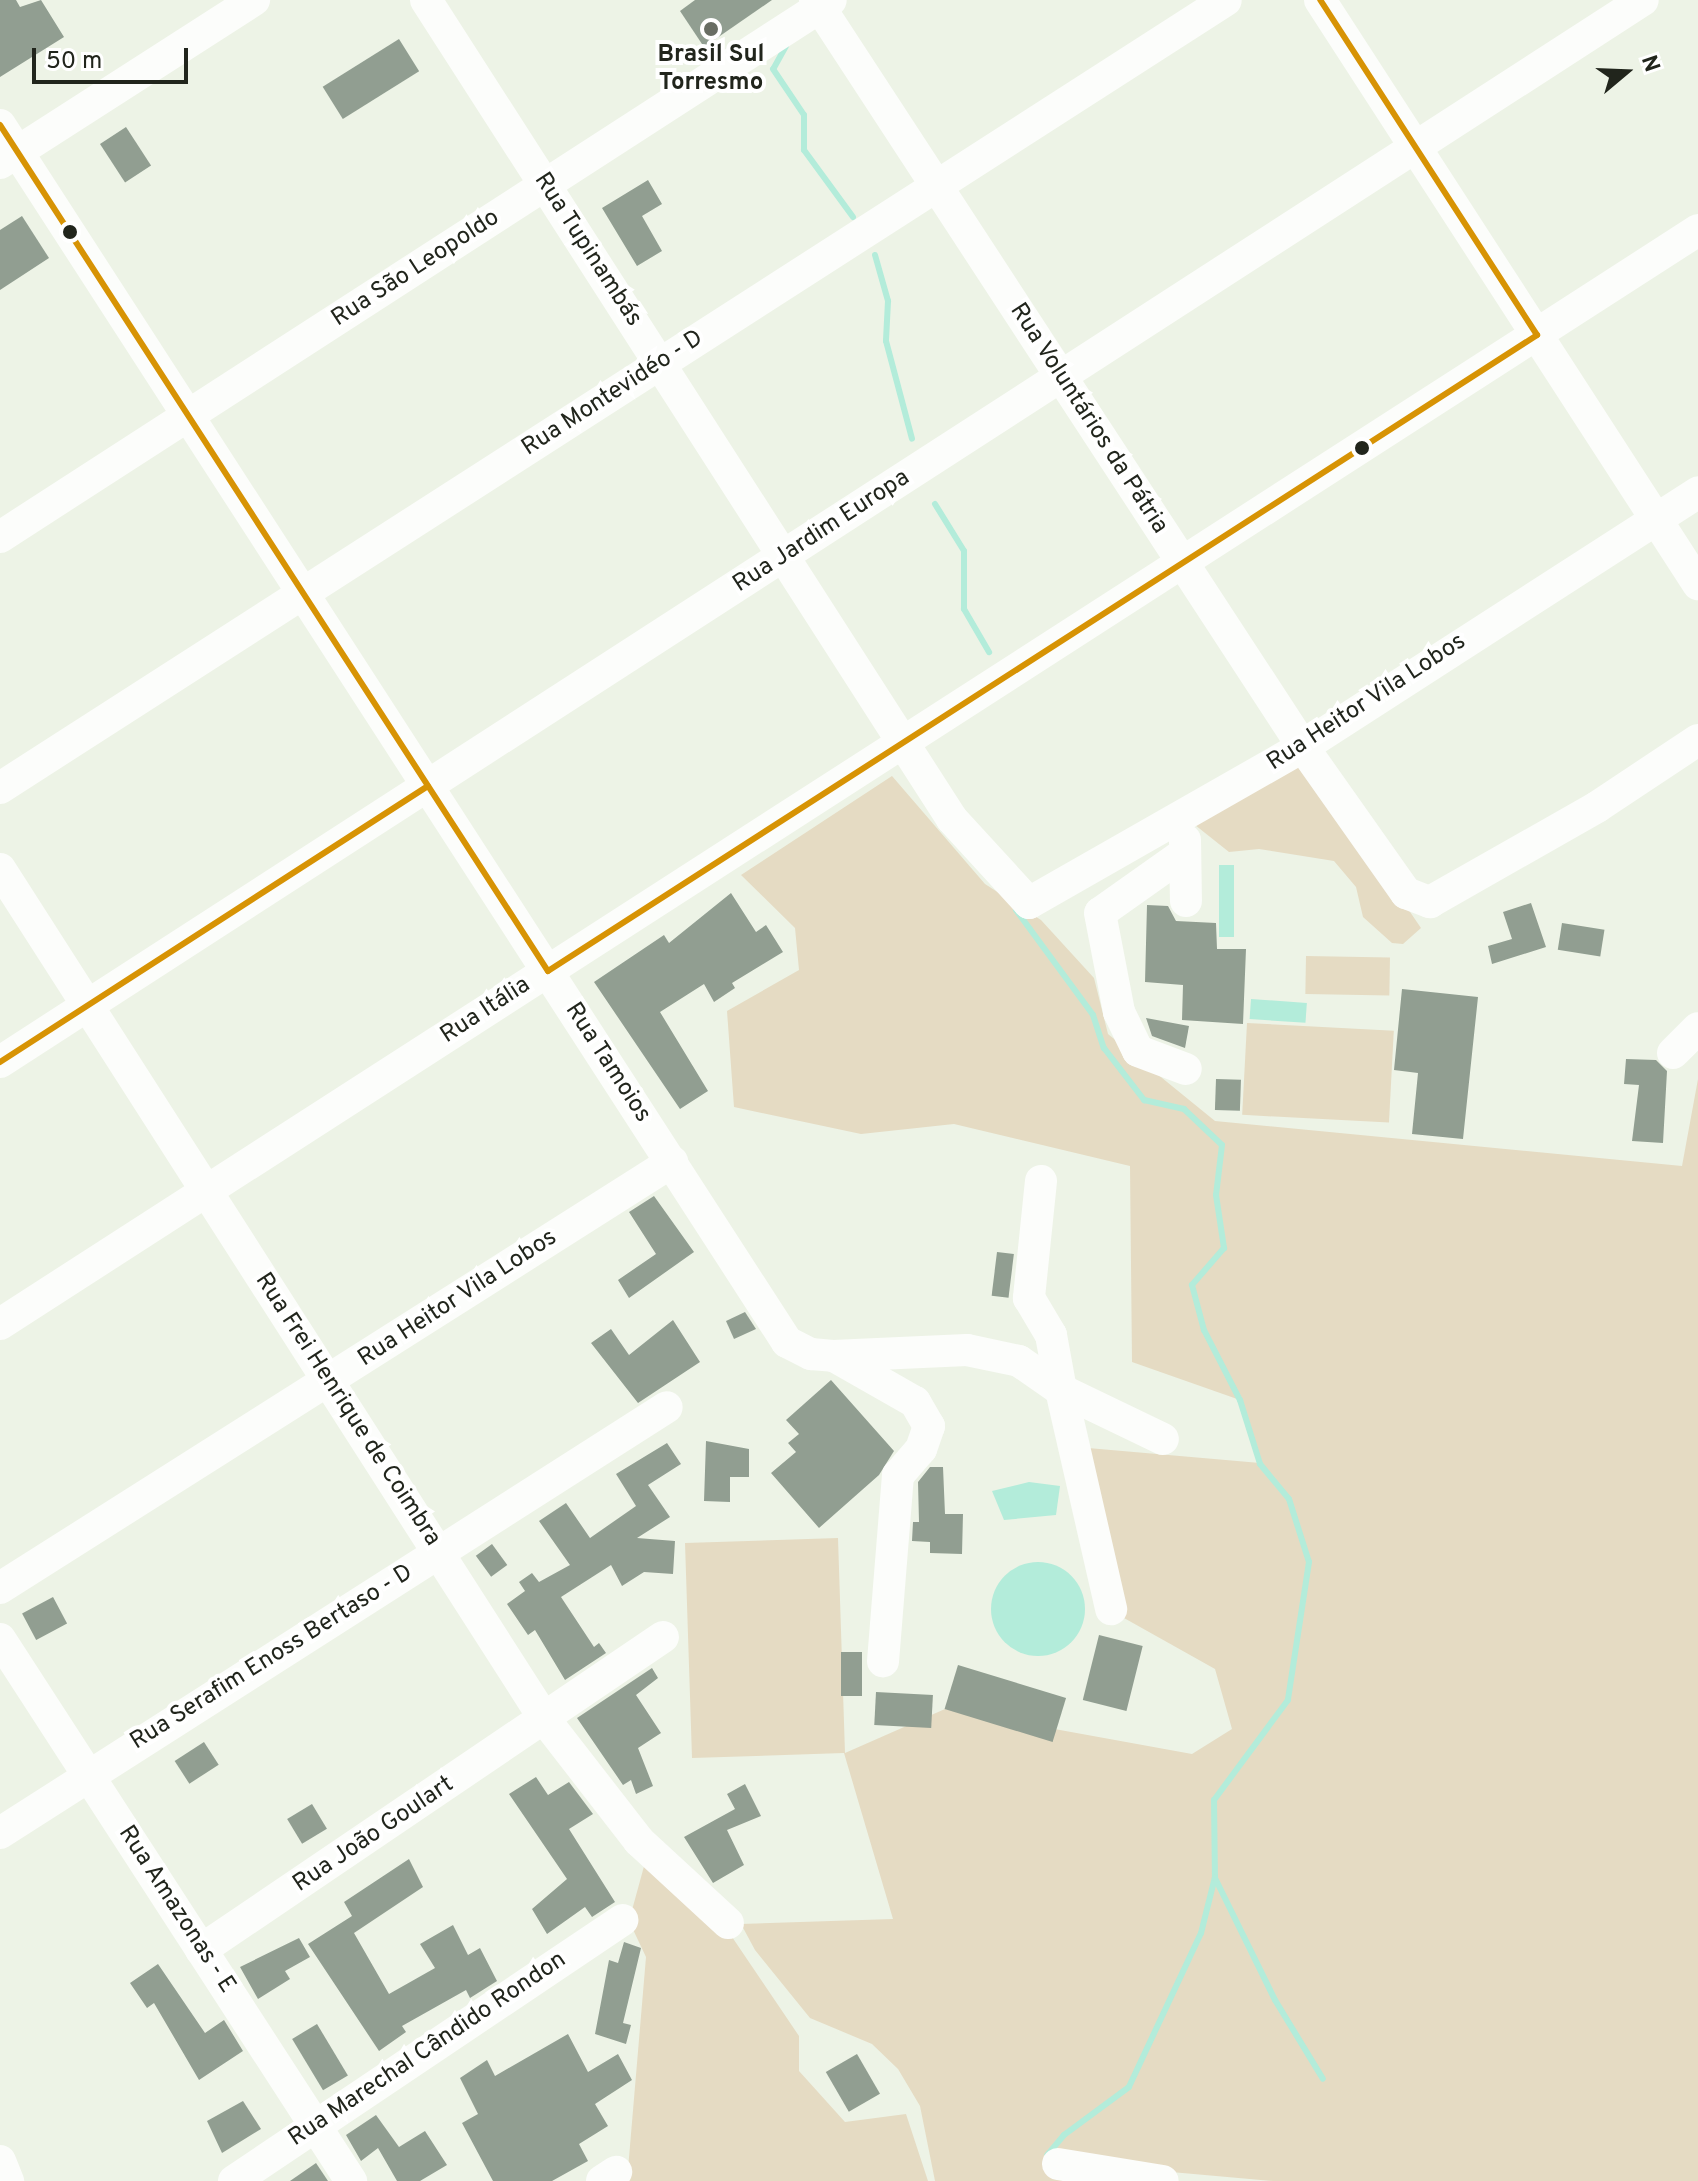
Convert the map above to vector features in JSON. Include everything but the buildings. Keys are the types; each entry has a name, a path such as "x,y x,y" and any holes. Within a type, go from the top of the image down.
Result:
{"street":[{"path":"8,158 254,0"},
{"name":"Rua Tupinambás","path":"426,0 952,819 1029,903"},
{"name":"Rua Montevidéo - D","path":"0,788 1226,0"},
{"path":"1320,0 1698,584"},
{"name":"Rua Jardim Europa","path":"0,1062 1643,0"},
{"name":"Rua São Leopoldo","path":"0,537 822,2"},
{"name":"Rua Voluntários da Pátria","path":"822,2 936,186 1303,747 1406,893 1430,902 1597,807 1698,740"},
{"name":"Rua Tamoios","path":"0,125 8,158 188,416 787,1342 833,1356"},
{"name":"Rua Itália","path":"0,1324 1698,230"},
{"name":"Rua Heitor Vila Lobos","path":"1029,903 1303,747 1698,492"},
{"path":"1179,818 1186,901"},
{"path":"1182,855 1100,913 1119,1012 1138,1051 1186,1069"},
{"name":"Rua Frei Henrique de Coimbra","path":"0,869 546,1721 639,1841 728,1923"},
{"path":"1673,1053 1698,1028"},
{"name":"Rua Heitor Vila Lobos","path":"0,1588 672,1162"},
{"path":"1041,1181 1029,1298 1051,1335 1111,1609"},
{"path":"833,1356 967,1350 1019,1361 1061,1390 1163,1439"},
{"path":"833,1356 915,1402 929,1426 921,1449 898,1475 883,1661"},
{"name":"Rua Serafim Enoss Bertaso - D","path":"0,1833 87,1773 667,1407"},
{"name":"Rua João Goulart","path":"201,1950 546,1721 560,1704 663,1637"},
{"name":"Rua Amazonas - E","path":"0,1639 351,2181"},
{"name":"Rua Marechal Cândido Rondon","path":"234,2181 622,1920"},
{"path":"0,2161 8,2181"},
{"path":"1058,2164 1163,2181"}],"shaded area":[{"path":"1303,755 1421,928 1403,944 1392,943 1363,917 1356,887 1334,861 1259,849 1229,852 1190,821"},
{"path":"892,776 985,884 1041,920 1094,978 1108,1034 1215,1121 1682,1166 1698,1079 1698,2181 1273,2181 1048,2161 1109,2181 935,2181 920,2106 898,2069 872,2044 810,2018 755,1950 741,1924 893,1919 844,1753 692,1758 685,1543 838,1538 845,1753 945,1709 1192,1754 1232,1729 1215,1669 1124,1618 1088,1448 1260,1463 1240,1400 1132,1362 1130,1166 954,1124 861,1134 734,1107 727,1011 799,970 795,928 741,875"},
{"path":"1306,956 1390,957 1389,995 1305,994"},
{"path":"1247,1023 1394,1031 1389,1123 1242,1115"},
{"path":"646,1859 728,1931 799,2036 799,2071 845,2122 906,2114 928,2181 627,2181 646,1957 629,1921"}],"water":[{"path":"1219,865 1234,865 1234,937 1219,937"},
{"path":"1251,999 1307,1003 1305,1023 1250,1019"},
{"path":"1029,1482 1060,1486 1056,1515 1004,1520 992,1491"},
{"path":"1038,1562 1056,1566 1071,1576 1081,1591 1085,1609 1081,1627 1071,1642 1056,1652 1038,1656 1020,1652 1005,1642 995,1627 991,1609 995,1591 1005,1576 1020,1566"}],"waterway":[{"path":"786,46 773,69 804,115 804,150 853,217"},
{"path":"875,255 888,301 886,341 912,439"},
{"path":"935,504 964,551 964,609 989,652"},
{"path":"1016,910 1093,1015 1104,1048 1144,1100 1184,1109 1222,1145 1216,1195 1224,1248 1192,1285 1204,1330 1240,1400 1260,1464 1289,1499 1309,1562 1288,1700 1214,1800 1215,1877 1201,1933 1129,2087 1064,2135 1047,2155"},
{"path":"1215,1878 1275,2000 1323,2079"}],"transit line":[{"path":"0,125 548,971 1537,335 1320,0"},
{"path":"0,1062 428,786"}],"place":[{"name":"Brasil Sul Torresmo","path":"711,29"}]}
